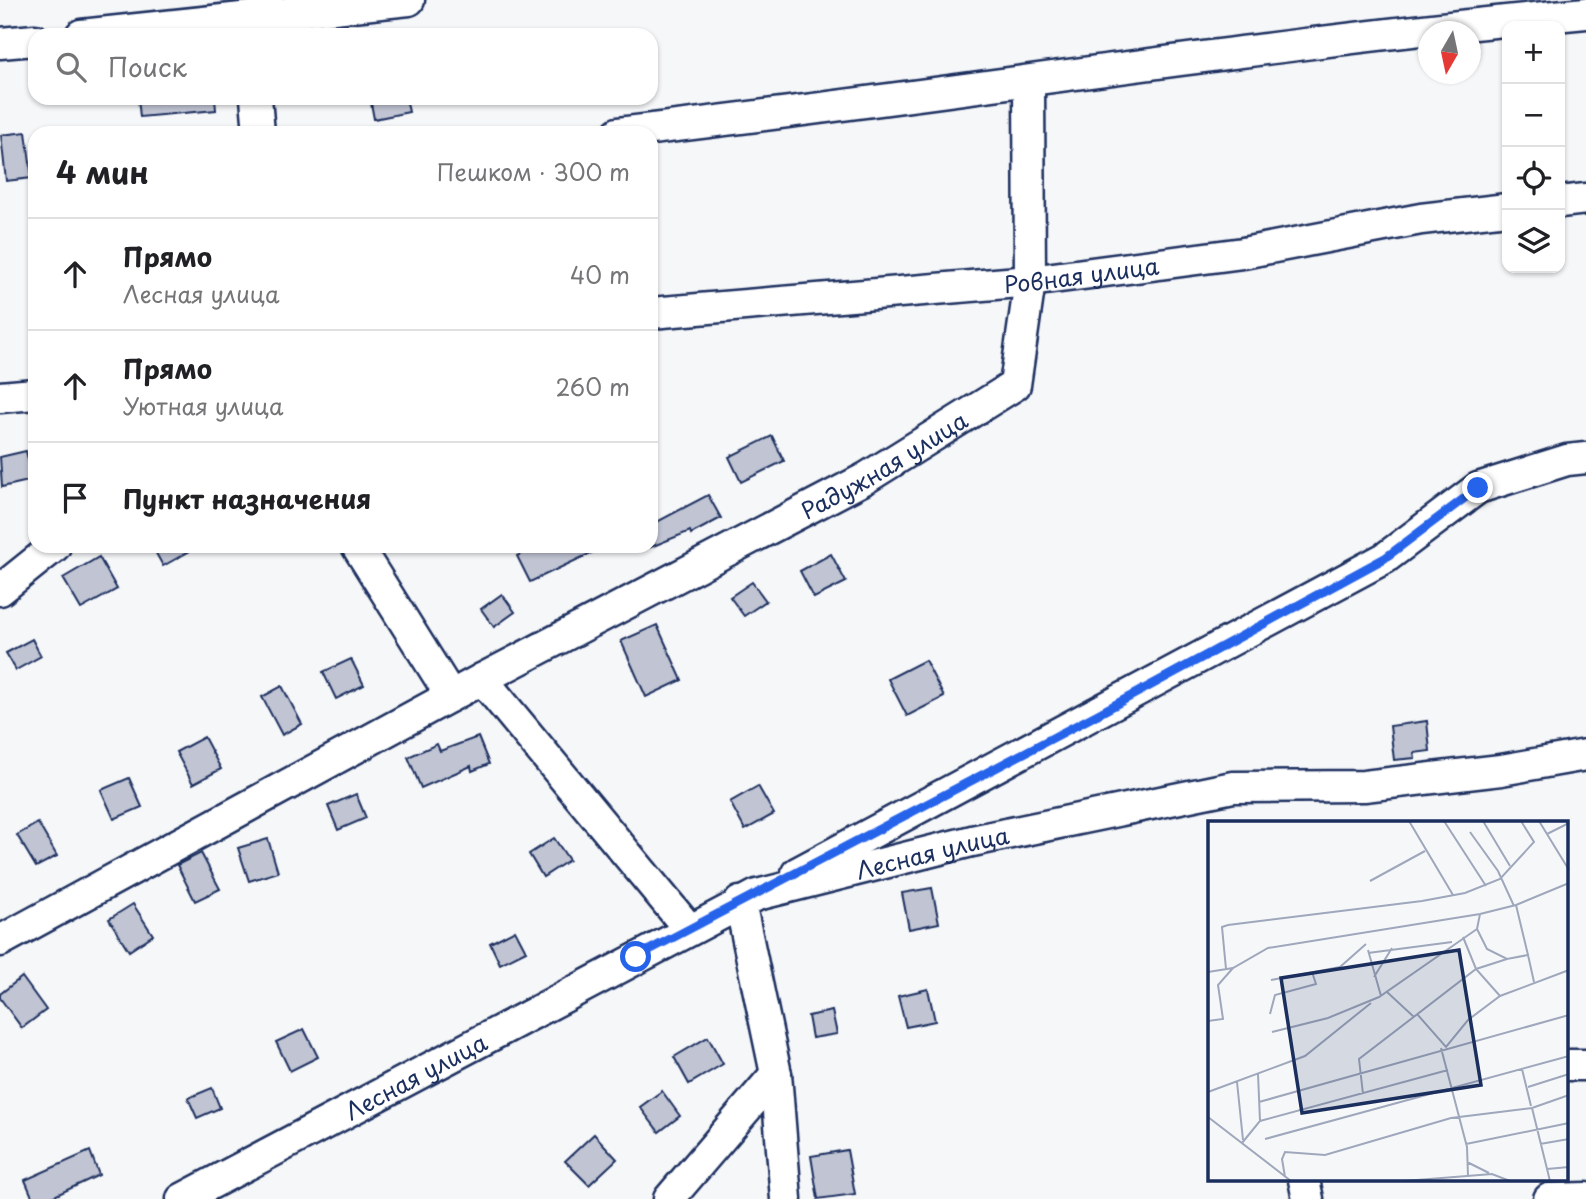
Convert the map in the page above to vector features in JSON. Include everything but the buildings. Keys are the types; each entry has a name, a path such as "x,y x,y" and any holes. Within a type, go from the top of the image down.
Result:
{"street":[{"path":"150,28 409,0"},
{"path":"658,128 1454,25 1586,13"},
{"path":"0,43 28,41"},
{"name":"Радужная улица","path":"482,679 866,478 1015,386 1030,281 1029,82"},
{"path":"257,105 258,126"},
{"path":"1565,201 1586,199"},
{"name":"Ровная улица","path":"658,312 1030,281 1243,253 1421,219 1502,210"},
{"path":"0,397 28,395"},
{"path":"786,1199 776,1074 748,898 1385,558 1478,488 1567,460 1586,458"},
{"path":"0,590 46,553"},
{"path":"361,553 451,696"},
{"path":"0,941 482,679 689,929"},
{"name":"Лесная улица","path":"182,1199 748,898 972,841 1233,787 1364,786 1501,769 1586,755"},
{"path":"1568,1065 1586,1065"},
{"path":"668,1199 776,1074"},
{"path":"1549,1199 1586,1198"}],"route":[{"path":"636,957 1098,714 1385,558 1478,488"}]}
